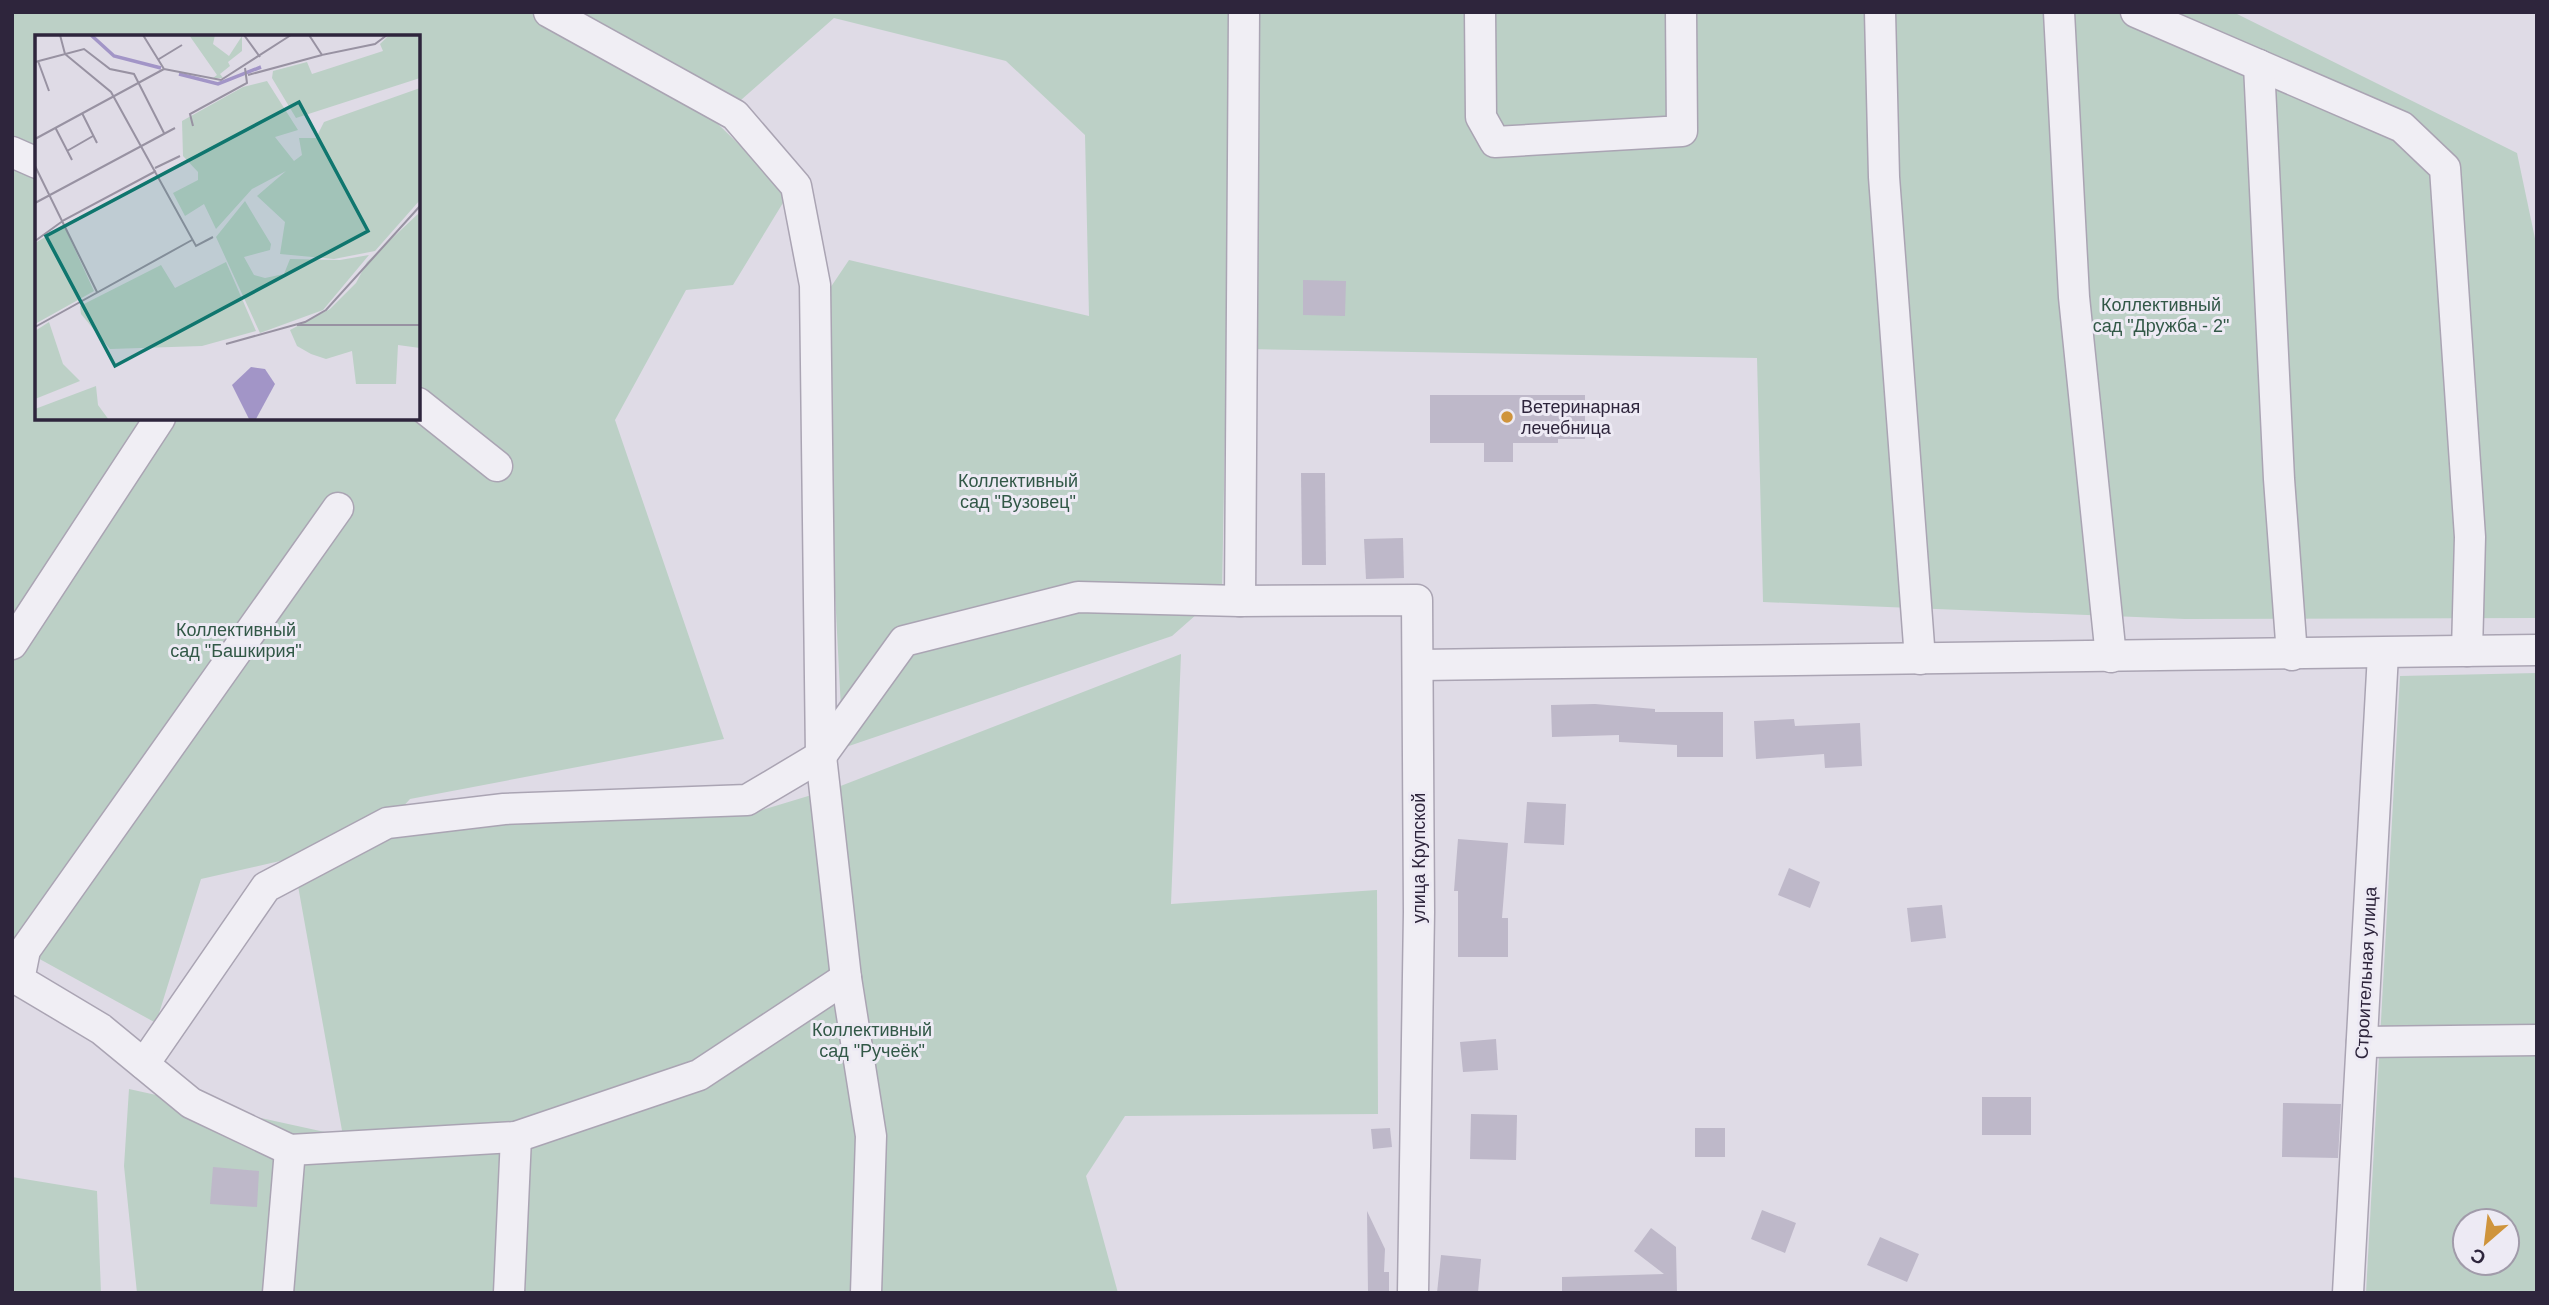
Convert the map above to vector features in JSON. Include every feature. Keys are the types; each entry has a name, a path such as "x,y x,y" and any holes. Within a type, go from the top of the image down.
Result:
{"street":[{"path":"549,12 735,115 796,186 815,285 821,756 846,978 871,1136 866,1293"},
{"path":"144,1064 266,887 387,823 504,809 747,800 821,756 904,641 1079,597 1240,601 1244,12"},
{"path":"1480,12 1481,117 1495,142 1682,131 1681,12"},
{"path":"1880,12 1884,177 1920,659"},
{"path":"2059,12 2074,297 2111,657"},
{"path":"2136,12 2402,127 2445,169 2470,537 2467,651"},
{"path":"2259,65 2279,479 2292,655"},
{"path":"12,152 35,162"},
{"path":"420,405 497,466"},
{"path":"12,644 159,420"},
{"path":"338,508 24,950 19,981 101,1029 191,1103 290,1150 516,1137 699,1075 846,978"},
{"name":"улица Крупской","path":"1240,601 1417,600 1420,665 1413,1293"},
{"path":"1420,665 2537,650"},
{"name":"Строительная улица","path":"2348,1293 2383,654"},
{"path":"2362,1042 2537,1040"},
{"path":"509,1293 516,1137"},
{"path":"278,1293 290,1150"}],"green space":[{"path":"12,12 540,12 685,92 789,193 733,285 686,290 615,420 724,739 410,799 388,823 742,816 838,787 1181,654 1171,904 1377,890 1378,1114 1125,1116 1086,1176 1118,1293 137,1293 124,1166 129,1089 343,1136 293,858 201,879 156,1023 25,951 12,959"},
{"name":"Коллективный сад \"Вузовец\"","path":"562,12 1233,12 1222,592 1172,636 843,748 820,303 849,260 1089,316 1085,135 1006,61 834,18 733,107"},
{"name":"Коллективный сад \"Дружба - 2\"","path":"1256,12 2233,12 2517,153 2537,248 2537,618 2185,619 1763,602 1757,358 1248,349"},
{"path":"2537,673 2537,1293 2366,1293 2400,676"},
{"path":"12,1177 97,1191 101,1293 12,1293"}],"building":[{"path":"1303,280 1346,281 1345,316 1303,315"},
{"name":"Ветеринарная лечебница","path":"1430,395 1585,395 1585,439 1558,439 1558,443 1513,443 1513,462 1484,462 1484,443 1430,443"},
{"path":"1301,473 1325,473 1326,565 1302,565"},
{"path":"1403,538 1404,578 1366,579 1364,539"},
{"path":"1595,704 1655,709 1655,712 1723,712 1723,757 1677,757 1677,745 1619,742 1619,735 1552,737 1551,705"},
{"path":"1794,719 1795,726 1860,723 1862,766 1825,768 1824,754 1756,759 1754,721"},
{"path":"1527,802 1566,804 1564,845 1524,843"},
{"path":"1458,839 1508,843 1502,918 1508,918 1508,957 1458,957 1458,891 1454,891"},
{"path":"1789,868 1820,882 1810,908 1778,895"},
{"path":"1942,905 1946,938 1911,942 1907,908"},
{"path":"1496,1039 1498,1070 1463,1072 1460,1042"},
{"path":"1982,1097 2031,1097 2031,1135 1982,1135"},
{"path":"2283,1103 2341,1104 2338,1158 2282,1157"},
{"path":"1471,1114 1517,1115 1516,1160 1470,1159"},
{"path":"1390,1128 1392,1147 1373,1149 1371,1129"},
{"path":"1695,1128 1725,1128 1725,1157 1695,1157"},
{"path":"213,1167 259,1171 257,1207 210,1204"},
{"path":"1762,1210 1796,1223 1785,1253 1751,1239"},
{"path":"1367,1211 1385,1249 1384,1272 1389,1272 1389,1291 1382,1293 1368,1293"},
{"path":"1651,1228 1676,1247 1677,1293 1562,1293 1562,1277 1664,1274 1634,1251"},
{"path":"1880,1237 1919,1254 1907,1282 1867,1265"},
{"path":"1441,1255 1481,1259 1478,1293 1437,1293"}],"place":[{"name":"Ветеринарная лечебница","path":"1507,417"}],"park label":[{"name":"Коллективный сад \"Башкирия\"","path":"236,640"},
{"name":"Коллективный сад \"Ручеёк\"","path":"872,1040"}]}
